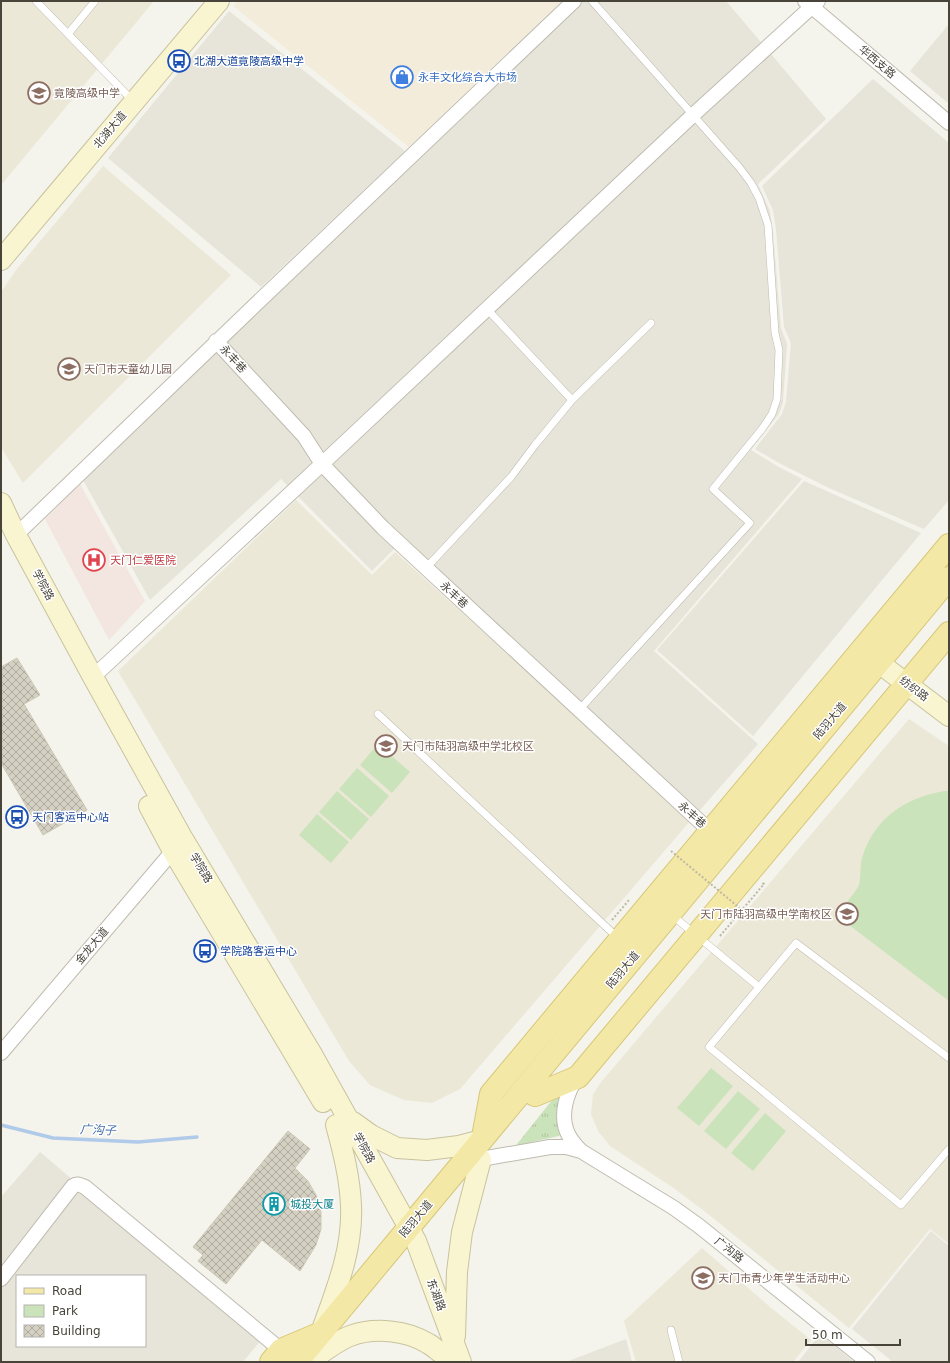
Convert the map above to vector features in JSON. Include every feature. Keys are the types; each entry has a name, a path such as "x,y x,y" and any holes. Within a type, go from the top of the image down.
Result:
{"main road":[{"name":"北湖大道","path":"1,260 129,97 201,1"},
{"name":"北湖大道","path":"1,238 129,97 219,1"},
{"name":"学院路","path":"1,503 9,534 178,845 313,1056 342,1122 408,1240"},
{"name":"学院路","path":"9,534 93,677 178,845"},
{"path":"315,1360 349,1336 366,1331 394,1332 408,1335 429,1344 452,1357 457,1272 462,1232 482,1150 491,1094 623,943 710,831 949,545"},
{"name":"陆羽大道","path":"315,1360 408,1240 482,1150 535,1095 679,921 883,666 949,578"},
{"name":"陆羽大道","path":"623,943 949,597"},
{"path":"535,1095 578,1077 949,633"},
{"name":"纺织路","path":"862,650 949,716"},
{"path":"283,1358 322,1333 343,1268 348,1247 351,1206 349,1184 343,1152 342,1122 397,1148 427,1150 459,1146 482,1150"},
{"name":"陆羽大道","path":"322,1333 408,1240"},
{"name":"东湖路","path":"408,1240 452,1357"}],"street":[{"path":"9,534 216,341 574,1"},
{"path":"93,677 322,464 811,3"},
{"name":"华西支路","path":"811,3 949,123"},
{"name":"永丰巷","path":"216,341 304,436 322,464 383,528 710,831"},
{"name":"金龙大道","path":"1,1053 178,845"},
{"path":"578,1077 568,1094 565,1106 565,1119 567,1132 581,1151"},
{"path":"482,1150 566,1147 581,1151"},
{"name":"广沟路","path":"581,1151 674,1208 699,1226 868,1362"},
{"path":"1,1278 73,1186 76,1184 80,1185 85,1187 283,1358"}],"lane":[{"path":"36,1 129,97"},
{"path":"68,34 95,1"},
{"path":"579,710 750,523 713,489 762,429 772,414 777,399 779,350 775,333 768,225 759,198 751,183 739,167 592,1"},
{"path":"486,308 572,400"},
{"path":"426,568 511,477 572,400 651,323"},
{"path":"378,714 623,943"},
{"path":"679,921 759,988"},
{"path":"949,1058 796,943 709,1047 900,1205 949,1149"},
{"path":"671,1330 679,1362"}],"path":[{"path":"671,851 742,910"},
{"path":"723,933 764,884"},
{"path":"623,943 630,899"}],"shaded area":[{"name":"竟陵高级中学","path":"1,1 154,1 1,185"},
{"name":"永丰文化综合大市场","path":"237,1 562,1 409,147 233,6"},
{"path":"580,1 726,1 826,119 758,184 770,211 781,328 787,344 783,402 779,414 751,450 802,479 654,651 758,744 699,811 403,540 372,571 281,479 150,600 83,480"},
{"path":"229,11 405,151 261,287 108,158"},
{"path":"949,24 949,104 910,71"},
{"path":"873,79 949,143 949,500 924,529 829,488 755,449 782,414 786,402 791,343 784,327 776,229 773,210 762,186"},
{"name":"天门市天童幼儿园","path":"103,166 231,275 23,483 1,447 1,292 16,270"},
{"path":"804,481 921,533 753,736 657,650"},
{"name":"天门仁爱医院","path":"80,484 145,601 109,640 45,519"},
{"name":"天门市陆羽高级中学北校区","path":"296,500 372,575 395,552 691,820 460,1089 432,1103 404,1100 370,1085 349,1061 118,671"},
{"name":"天门市陆羽高级中学南校区","path":"909,719 949,746 949,1244 930,1229 849,1328 703,1210 675,1189 610,1146 598,1131 591,1114 593,1094 602,1081"},
{"path":"40,1152 261,1340 243,1362 1,1362 1,1197"},
{"path":"931,1231 949,1246 949,1362 893,1362 852,1329"},
{"name":"天门市青少年学生活动中心","path":"702,1248 770,1307 811,1340 793,1362 636,1362 624,1321"},
{"path":"820,1334 854,1362 798,1362"},
{"path":"626,1339 632,1362 566,1362"}],"green space":[{"path":"378,744 410,772 392,793 360,765"},
{"path":"357,768 389,796 371,817 339,789"},
{"path":"337,791 369,819 351,840 319,812"},
{"path":"949,791 949,1001 836,915 859,885 862,858 867,844 883,821 893,812 916,799"},
{"path":"317,814 349,842 331,863 299,835"},
{"path":"711,1068 733,1086 699,1126 677,1108"},
{"path":"738,1091 760,1109 726,1149 704,1131"},
{"path":"560,1093 561,1134 559,1136 517,1146 517,1144 557,1094"},
{"path":"765,1113 786,1131 753,1171 731,1153"}],"building":[{"path":"17,658 40,695 24,704 87,810 43,835 1,763 1,667"},
{"name":"城投大厦","path":"288,1131 310,1149 295,1168 308,1181 316,1195 321,1212 321,1229 316,1245 300,1271 262,1240 226,1284 198,1261 203,1255 193,1247"}],"waterway":[{"name":"广沟子","path":"1,1125 53,1138 138,1142 197,1137"}],"place":[{"name":"北湖大道竟陵高级中学","path":"179,61"},
{"name":"永丰文化综合大市场","path":"402,77"},
{"name":"竟陵高级中学","path":"39,93"},
{"name":"天门市天童幼儿园","path":"69,369"},
{"name":"天门仁爱医院","path":"94,560"},
{"name":"天门市陆羽高级中学北校区","path":"386,746"},
{"name":"天门客运中心站","path":"17,817"},
{"name":"天门市陆羽高级中学南校区","path":"847,914"},
{"name":"学院路客运中心","path":"205,951"},
{"name":"城投大厦","path":"274,1204"},
{"name":"天门市青少年学生活动中心","path":"703,1278"}]}
